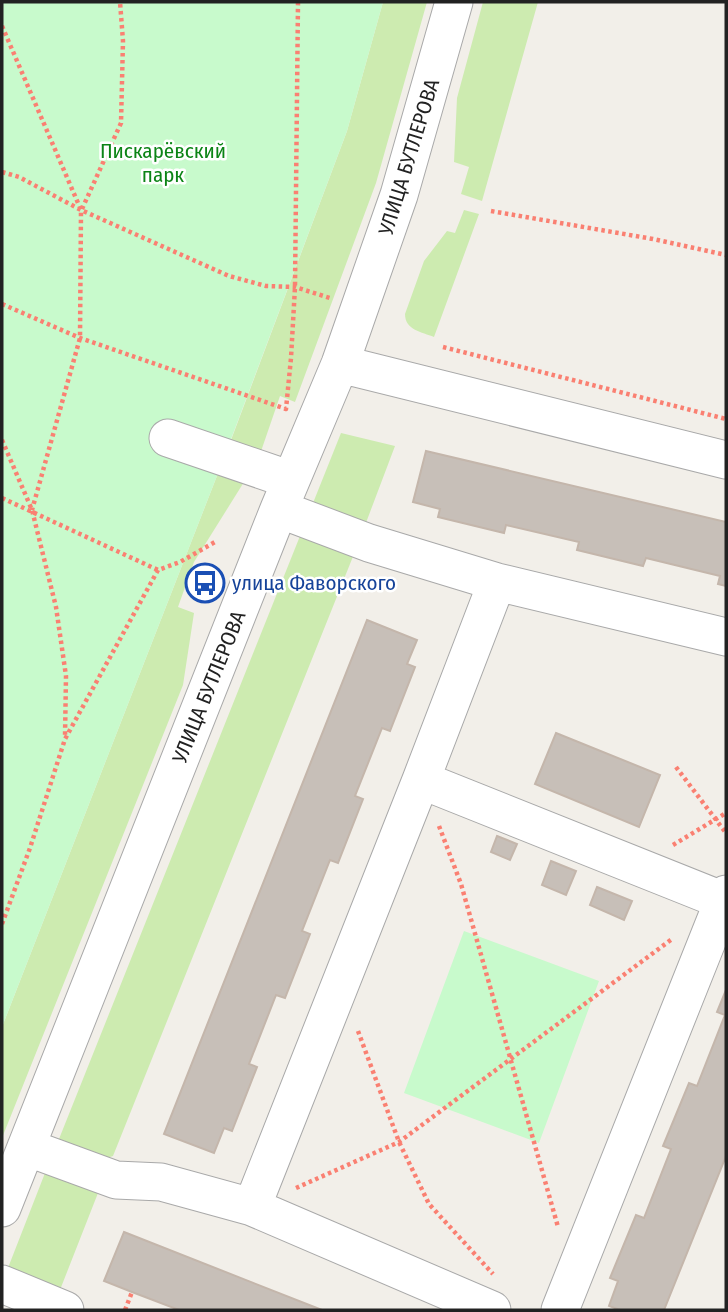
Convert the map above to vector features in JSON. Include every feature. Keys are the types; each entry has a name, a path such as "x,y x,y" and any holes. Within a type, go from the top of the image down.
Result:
{"street":[{"name":"УЛИЦА БУТЛЕРОВА","path":"2,1208 285,495 340,365 399,195 454,2"},
{"path":"340,365 726,460"},
{"path":"169,438 285,495 369,543 497,582 726,637"},
{"path":"252,1207 497,582"},
{"path":"421,780 637,866 725,897 566,1294"},
{"path":"26,1147 116,1180 161,1182 252,1207 496,1296"},
{"path":"2,1284 65,1310"}],"path":[{"path":"32,510 80,338 82,210 121,123 123,41 120,2"},
{"path":"2,304 80,338 286,409 295,287 298,2"},
{"path":"2,26 82,210"},
{"path":"2,172 19,177 82,210 229,276 266,286 295,287 335,299"},
{"path":"491,211 653,239 726,255"},
{"path":"443,347 726,419"},
{"path":"2,440 32,510 56,607 66,676 65,739"},
{"path":"2,498 158,570"},
{"path":"2,925 65,739 158,570 180,562 215,542"},
{"path":"676,767 726,832"},
{"path":"421,780 461,884 511,1060 566,1294"},
{"path":"637,866 726,813"},
{"path":"252,1207 399,1142 679,934"},
{"path":"340,985 399,1142 429,1204 496,1296"},
{"path":"125,1310 132,1292"}],"green space":[{"name":"Пискарёвский парк","path":"2,2 383,2 347,131 222,463 2,1027"},
{"path":"383,2 427,2 376,183 295,402 280,396 258,460 228,448 347,131"},
{"path":"483,2 538,2 482,201 461,194 469,167 454,162 457,98"},
{"path":"464,210 479,214 434,337 411,327 405,314 424,261 447,231 455,233"},
{"path":"341,433 395,446 364,528 311,508"},
{"path":"222,463 249,474 194,562 178,607 194,613 183,685 2,1138 2,1027"},
{"path":"302,531 356,549 113,1156 104,1159 57,1144"},
{"path":"464,931 599,981 539,1143 404,1093"},
{"path":"45,1173 98,1193 58,1295 6,1273"}],"building":[{"path":"426,451 726,522 726,586 718,584 720,576 646,558 643,566 577,550 579,542 506,525 504,533 438,517 440,509 413,502"},
{"path":"367,620 417,640 407,664 415,667 390,731 382,728 355,796 363,799 338,863 330,860 302,931 310,934 285,998 276,995 249,1064 257,1067 232,1131 224,1128 214,1153 164,1134"},
{"path":"556,733 660,775 639,827 535,784"},
{"path":"497,836 517,844 510,860 491,852"},
{"path":"551,861 576,871 566,895 542,885"},
{"path":"597,887 632,901 624,920 590,905"},
{"path":"726,990 726,1156 664,1310 620,1310 609,1306 618,1281 610,1278 636,1215 644,1218 671,1149 663,1146 689,1083 697,1086 725,1015 717,1012"},
{"path":"124,1232 322,1310 179,1310 104,1281"}],"place":[{"name":"улица Фаворского","path":"205,583"}]}
